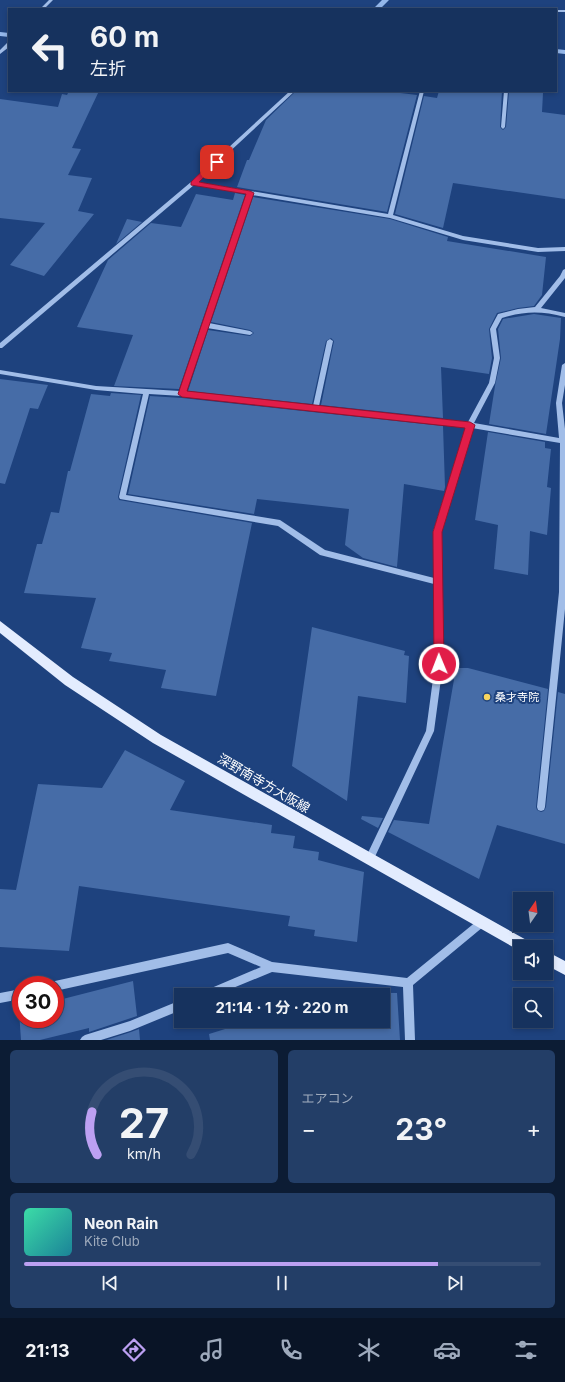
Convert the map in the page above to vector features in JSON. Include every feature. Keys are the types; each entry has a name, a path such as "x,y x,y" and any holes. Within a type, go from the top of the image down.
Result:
{"main road":[{"name":"深野南寺方大阪線","path":"0,626 69,681 157,739 480,924 513,941"},
{"path":"553,962 565,968"}],"street":[{"path":"43,8 51,0"},
{"path":"0,53 8,45"},
{"path":"0,346 193,183 292,92"},
{"path":"390,216 422,92"},
{"path":"502,127 506,92"},
{"path":"193,183 390,216 463,238 538,250 565,251"},
{"path":"182,394 250,193"},
{"path":"537,310 563,278 565,271"},
{"path":"369,860 430,731 439,664 437,532 470,425 492,383 497,358 493,329 500,316 521,310 546,309 565,316"},
{"path":"205,325 250,333"},
{"path":"315,409 330,341"},
{"path":"541,807 563,592 563,442 559,403 565,365"},
{"path":"0,372 96,388 182,394 470,425 563,442"},
{"path":"147,391 122,497 280,523 323,553 438,582"},
{"path":"64,984 228,948 272,967 408,984 480,924"},
{"path":"222,988 272,967"},
{"path":"408,984 410,1040"},
{"path":"0,998 12,996"},
{"path":"85,1040 130,1026 174,1008"}],"building":[{"path":"68,92 99,92 72,148 81,149 68,175 92,178 78,211 94,214 44,276 10,265 45,223 0,218 0,99 58,107 62,94 67,95"},
{"path":"295,92 392,92 417,95 387,212 237,187 247,160 249,160 266,120"},
{"path":"439,92 502,92 500,127 503,130 506,127 509,92 543,93 542,112 565,115 565,199 453,183 443,228 395,214 424,96 437,98"},
{"path":"235,193 245,195 179,389 114,386 133,335 77,327 108,260 151,223 181,227 196,194 233,200"},
{"path":"253,197 390,219 448,237 447,241 546,257 542,295 534,306 497,313 489,329 492,358 489,374 441,367 443,418 321,405 334,341 331,338 326,341 312,404 188,391 208,330 250,336 254,333 250,330 211,322"},
{"path":"127,219 142,222 116,244"},
{"path":"534,314 561,318 560,339 546,434 489,424 501,358 498,329 503,319"},
{"path":"0,379 48,385 38,409 30,408 5,484 0,483"},
{"path":"111,393 141,395 118,497 119,500 252,523 216,696 161,688 166,670 109,661 112,653 81,648 96,598 24,593 37,544 42,544 51,512 59,513 68,471 70,471 91,394 110,396"},
{"path":"150,396 182,398 443,426 444,491 404,484 397,567 363,558 345,545 349,509 257,499 254,514 128,494"},
{"path":"488,432 545,442 545,448 551,449 547,487 551,488 547,535 530,531 528,575 494,569 498,525 475,520"},
{"path":"312,627 405,651 404,655 409,656 406,703 358,696 347,801 292,766"},
{"path":"456,668 468,668 548,689 536,807 537,810 541,812 544,811 546,807 558,692 565,694 565,844 497,825 479,879 388,832 394,820 429,824"},
{"path":"125,750 185,781 170,810 272,825 271,833 295,836 293,848 319,852 318,860 364,872 357,942 314,936 315,930 288,926 290,916 79,886 69,951 0,947 0,889 16,890 38,784 102,788"},
{"path":"362,816 383,818 378,828 361,819"},
{"path":"133,981 137,1016 89,1032 89,1028 40,1040 21,1040 20,1028 64,1028 64,999"},
{"path":"390,993 397,993 400,1040 210,1040 209,1034 228,1028 390,1028"},
{"path":"139,1029 140,1040 106,1040 131,1032"}],"waterway":[{"path":"377,8 386,0"},
{"path":"0,34 8,35"},
{"path":"557,51 565,52"}],"place":[{"name":"桑才寺院","path":"487,697"}],"route":[{"path":"217,162 193,183 250,193 182,394 470,425 437,532 439,664"}]}
